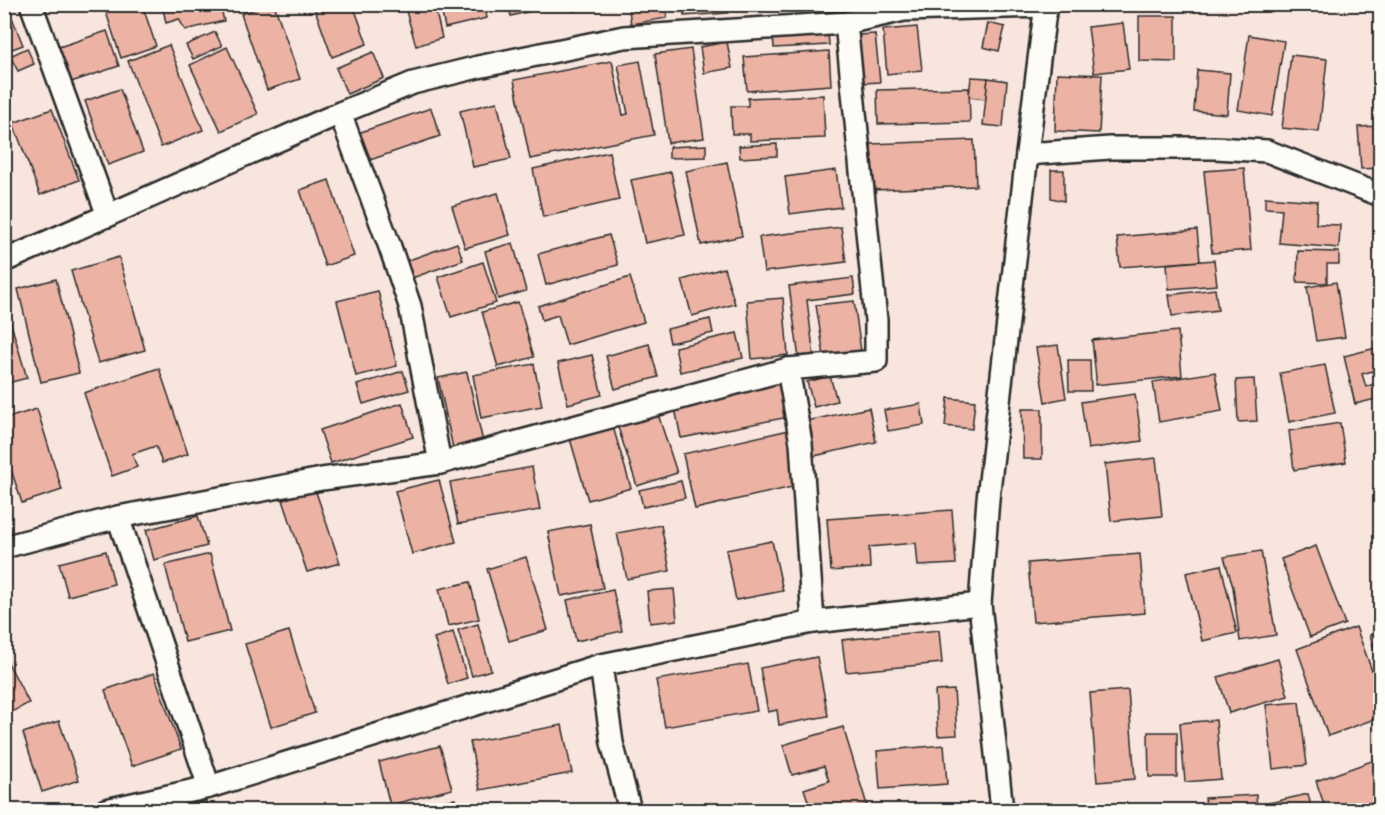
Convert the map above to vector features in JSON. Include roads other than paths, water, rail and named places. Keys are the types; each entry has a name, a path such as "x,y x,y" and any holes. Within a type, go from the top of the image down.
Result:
{"street":[{"path":"31,4 108,216"},
{"path":"4,261 413,83 478,67 624,37 846,23 904,10 1046,5 1026,154 988,499 980,604 1002,810"},
{"path":"4,547 118,517 322,479 440,463 788,369 876,361 876,320 846,23"},
{"path":"340,113 410,306 440,463"},
{"path":"1026,154 1132,148 1215,148 1267,151 1380,195"},
{"path":"788,369 801,443 813,622"},
{"path":"118,517 209,787"},
{"path":"106,810 209,787 600,665 813,622 980,604"},
{"path":"600,665 612,743 630,810"}]}
